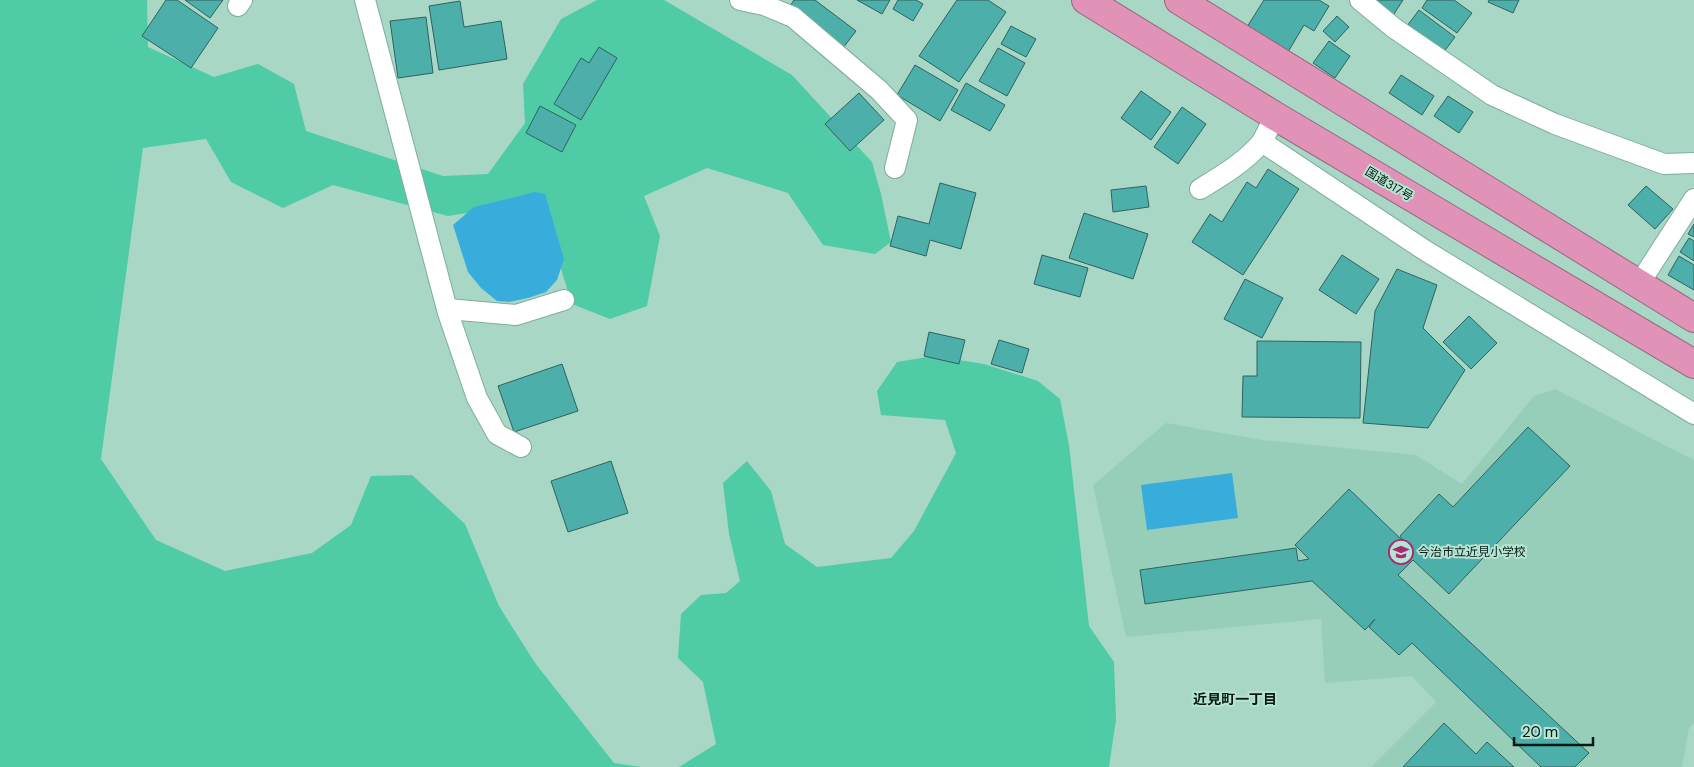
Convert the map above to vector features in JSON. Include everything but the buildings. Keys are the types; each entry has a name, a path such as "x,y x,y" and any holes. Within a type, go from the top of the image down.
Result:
{"highway":[{"name":"国道317号","path":"1086,0 1275,116 1694,364"},
{"path":"1178,0 1694,318"}],"street":[{"path":"365,0 448,309 477,398 498,434 521,447"},
{"path":"740,0 764,5 793,18 879,90 907,120 895,168"},
{"path":"1360,0 1394,28 1492,95 1555,124 1664,164 1694,163"},
{"path":"1200,189 1239,164 1262,142 1275,116"},
{"path":"1262,142 1426,251 1694,414"},
{"path":"1640,284 1694,199"},
{"path":"448,309 516,315 564,300"}],"shaded area":[{"name":"今治市立近見小学校","path":"1555,389 1694,460 1694,723 1689,728 1682,767 1371,767 1436,702 1412,676 1325,683 1321,619 1126,637 1093,485 1166,423 1262,440 1416,455 1462,484 1534,396"}],"green space":[{"path":"0,0 147,0 148,47 214,77 258,64 294,84 306,131 443,176 488,174 525,123 523,84 561,19 597,0 664,0 792,75 872,162 891,242 875,254 823,245 788,193 707,168 644,196 660,236 647,306 610,319 572,304 540,202 448,216 333,185 283,208 231,182 206,139 143,148 101,459 156,540 225,571 312,553 351,525 371,476 412,475 465,524 499,606 535,663 614,763 641,767 0,767"},
{"path":"933,356 984,364 1038,381 1060,399 1069,445 1089,626 1114,662 1116,720 1109,767 679,767 716,744 703,682 678,658 681,614 701,595 726,593 740,581 729,534 723,483 747,461 771,491 785,544 817,567 891,558 914,531 956,453 945,420 881,415 877,391 897,362"}],"water":[{"path":"535,192 545,194 564,259 557,280 546,292 509,302 497,301 481,288 468,272 453,225 474,207"},
{"path":"1232,473 1238,518 1147,530 1141,485"}],"place":[{"name":"今治市立近見小学校","path":"1401,552"}],"district":[{"name":"近見町一丁目","path":"1235,699"}]}
